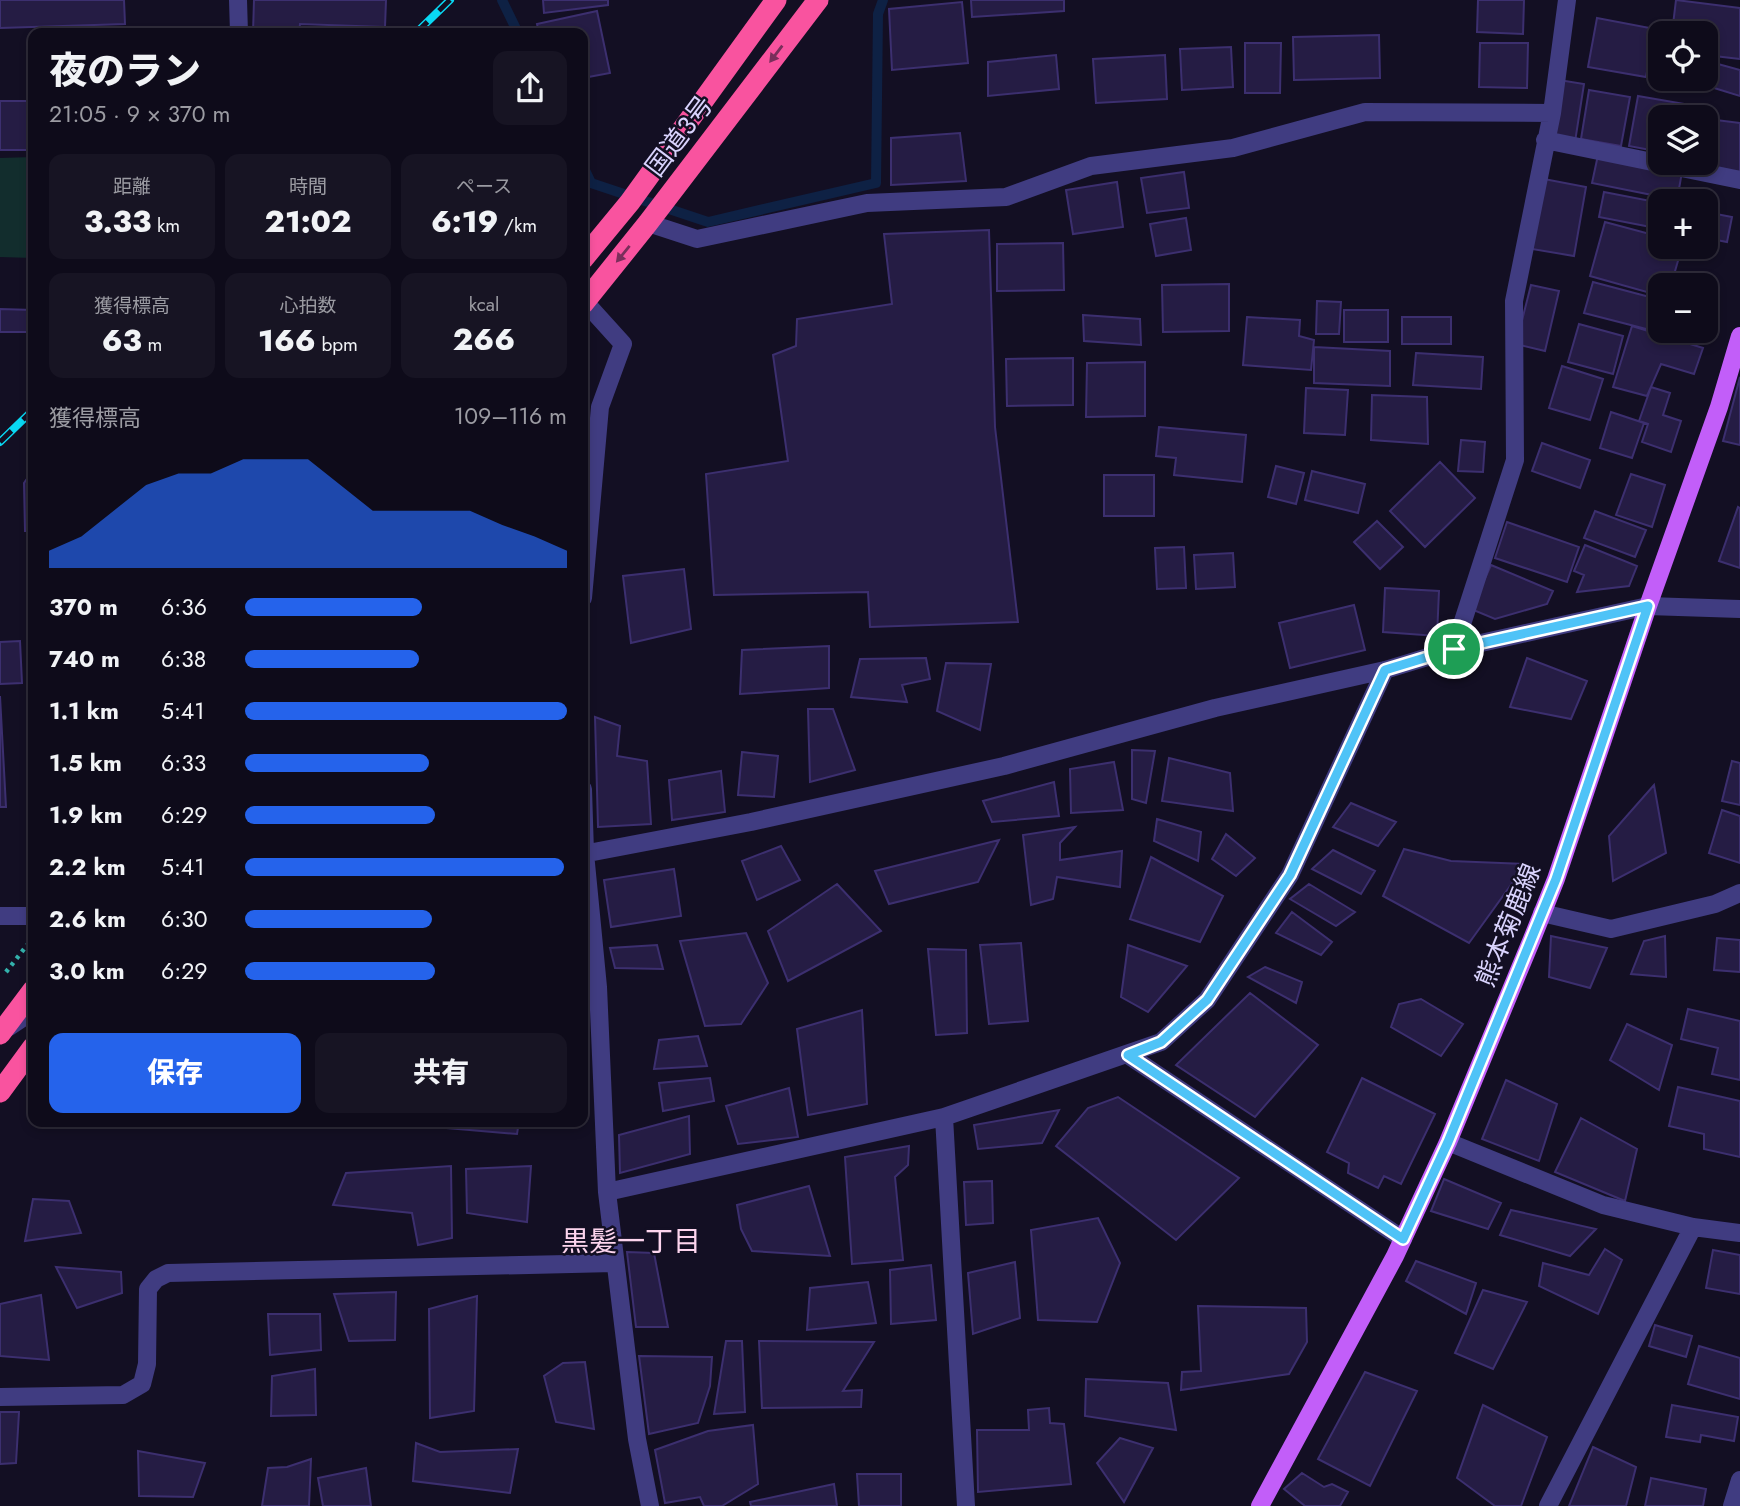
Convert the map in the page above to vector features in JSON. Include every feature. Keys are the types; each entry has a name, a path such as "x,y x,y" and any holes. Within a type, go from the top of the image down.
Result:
{"highway":[{"name":"国道3号","path":"593,236 776,0"},
{"name":"国道3号","path":"588,298 818,0"},
{"path":"1,1032 28,997"},
{"path":"0,1092 28,1054"}],"main road":[{"name":"熊本菊鹿線","path":"1260,1506 1403,1239 1448,1142 1556,879 1648,606 1719,407 1740,336"}],"street":[{"path":"237,0 239,28"},
{"path":"1454,649 1515,460 1514,300 1552,113 1567,0"},
{"path":"648,223 696,239 867,204 1006,197 1091,166 1233,148 1365,113 1552,113"},
{"path":"1545,140 1740,180"},
{"path":"588,307 623,344 600,407 588,542"},
{"path":"588,852 751,822 1004,766 1215,708 1385,670 1454,649 1648,606 1740,609"},
{"path":"607,1192 944,1117 1161,1042 1207,1000 1290,875 1385,670"},
{"path":"588,891 598,987 607,1192 614,1263 637,1439 650,1506"},
{"path":"1542,913 1611,929 1715,904 1740,893"},
{"path":"0,916 28,916"},
{"path":"1,1032 28,1015"},
{"path":"1128,1055 1403,1239"},
{"path":"944,1117 966,1506"},
{"path":"1448,1142 1603,1205 1693,1227 1740,1233"},
{"path":"1548,1506 1693,1227"},
{"path":"0,1397 123,1395 142,1384 147,1364 148,1289 156,1279 168,1273 614,1263"},
{"path":"1732,1506 1740,1480"}],"path":[{"path":"6,972 28,943"}],"green space":[{"path":"28,157 28,258 0,257 0,158"}],"building":[{"path":"0,0 124,0 125,24 0,28"},
{"path":"254,0 386,0 385,27 300,24 300,28 253,28"},
{"path":"543,0 608,0 608,5 544,13"},
{"path":"971,0 1064,0 1064,11 972,17"},
{"path":"1478,0 1524,0 1523,34 1477,32"},
{"path":"1676,0 1740,8 1740,59 1718,56 1718,21 1673,21"},
{"path":"962,2 968,63 892,70 889,9"},
{"path":"597,11 610,73 588,77 588,28 538,28 537,24"},
{"path":"1597,18 1648,28 1646,77 1588,67"},
{"path":"1379,35 1380,78 1294,80 1293,37"},
{"path":"1245,43 1281,43 1280,93 1245,93"},
{"path":"1480,43 1528,43 1527,88 1479,87"},
{"path":"1231,47 1233,87 1182,90 1180,49"},
{"path":"1056,55 1059,89 988,96 988,62"},
{"path":"1165,55 1167,99 1096,103 1093,59"},
{"path":"1718,64 1740,70 1740,96 1718,89"},
{"path":"1559,80 1584,84 1575,142 1551,139"},
{"path":"1589,90 1630,97 1621,146 1581,139"},
{"path":"1638,96 1690,105 1648,105 1648,150 1629,146"},
{"path":"0,101 28,101 28,150 0,150"},
{"path":"1718,120 1740,123 1740,172 1718,169"},
{"path":"960,133 966,181 891,185 891,138"},
{"path":"1598,155 1648,165 1648,175 1681,175 1679,189 1648,189 1648,194 1592,183"},
{"path":"1184,172 1189,208 1147,213 1141,178"},
{"path":"1544,179 1586,187 1574,256 1532,249"},
{"path":"1117,182 1123,227 1073,234 1066,190"},
{"path":"1604,192 1648,200 1648,226 1599,217"},
{"path":"1718,214 1732,217 1727,242 1718,240"},
{"path":"1186,218 1191,250 1156,256 1150,224"},
{"path":"1605,222 1648,234 1648,259 1679,259 1674,273 1648,273 1648,292 1590,276"},
{"path":"989,230 995,427 1018,622 870,627 868,592 714,595 706,474 788,461 773,355 796,346 797,319 892,304 884,234"},
{"path":"1063,243 1064,290 997,291 997,244"},
{"path":"1593,282 1648,297 1648,329 1584,313"},
{"path":"1229,284 1229,331 1163,332 1162,285"},
{"path":"1531,285 1559,291 1545,351 1516,344"},
{"path":"1317,301 1341,302 1339,334 1316,334"},
{"path":"0,309 28,310 28,332 0,332"},
{"path":"1344,310 1388,310 1388,342 1344,342"},
{"path":"1083,315 1140,319 1141,345 1084,341"},
{"path":"1247,317 1300,320 1299,336 1314,340 1311,370 1243,365"},
{"path":"1402,317 1451,317 1451,344 1402,344"},
{"path":"1579,324 1623,336 1613,374 1568,362"},
{"path":"1632,326 1648,331 1648,343 1687,343 1703,348 1694,374 1661,364 1647,396 1613,387"},
{"path":"1314,347 1390,351 1390,386 1314,383"},
{"path":"1416,353 1483,357 1481,389 1413,385"},
{"path":"1073,358 1073,405 1007,406 1006,359"},
{"path":"1145,362 1145,416 1086,417 1087,363"},
{"path":"1562,366 1603,379 1590,420 1549,408"},
{"path":"1740,377 1740,445 1723,441"},
{"path":"1651,387 1670,393 1663,415 1681,421 1671,452 1642,442 1648,424 1639,421"},
{"path":"1306,388 1348,390 1345,435 1304,433"},
{"path":"1372,395 1427,397 1428,444 1371,440"},
{"path":"1611,412 1644,423 1632,458 1600,448"},
{"path":"1159,427 1246,435 1242,482 1174,475 1176,458 1156,456"},
{"path":"1461,440 1485,442 1483,472 1458,471"},
{"path":"1542,443 1590,460 1580,488 1532,471"},
{"path":"1440,462 1475,498 1425,547 1390,511"},
{"path":"1276,466 1304,473 1296,504 1268,497"},
{"path":"1312,471 1365,484 1358,513 1305,500"},
{"path":"1631,474 1665,485 1652,527 1616,515"},
{"path":"1104,475 1154,475 1154,516 1104,516"},
{"path":"28,477 28,531 25,531 24,483"},
{"path":"1738,507 1740,508 1740,568 1719,561"},
{"path":"1595,511 1646,530 1635,557 1584,538"},
{"path":"1377,521 1403,547 1380,569 1354,542"},
{"path":"1507,522 1579,547 1567,582 1495,558"},
{"path":"1585,545 1637,566 1629,586 1577,592 1584,575 1574,571"},
{"path":"1184,547 1186,588 1157,589 1155,548"},
{"path":"1233,553 1235,587 1196,589 1194,555"},
{"path":"1491,565 1553,591 1547,604 1495,619 1471,609"},
{"path":"684,569 691,629 631,643 623,576"},
{"path":"1385,588 1439,591 1437,636 1383,632"},
{"path":"1354,605 1365,650 1290,668 1279,623"},
{"path":"20,641 22,683 0,684 0,642"},
{"path":"829,646 829,688 740,694 742,650"},
{"path":"926,658 930,679 902,685 907,702 851,697 860,659"},
{"path":"1527,658 1587,681 1571,719 1510,707"},
{"path":"946,663 991,664 980,730 937,711"},
{"path":"0,696 6,807 0,807"},
{"path":"808,709 833,709 855,770 810,782"},
{"path":"595,717 620,726 617,756 647,761 651,824 598,827"},
{"path":"1132,750 1155,751 1146,803 1132,799"},
{"path":"742,752 778,756 774,797 738,795"},
{"path":"1169,758 1230,773 1233,811 1162,801"},
{"path":"1732,761 1740,763 1740,805 1722,801"},
{"path":"1114,762 1123,810 1071,813 1070,769"},
{"path":"721,771 725,812 672,820 669,780"},
{"path":"1054,782 1059,816 992,822 983,801"},
{"path":"1654,785 1666,853 1613,881 1609,836"},
{"path":"1351,803 1396,822 1378,846 1333,827"},
{"path":"1722,810 1740,816 1740,863 1709,853"},
{"path":"1157,819 1201,832 1198,861 1154,841"},
{"path":"1075,827 1060,843 1060,860 1122,851 1120,887 1057,877 1053,899 1031,905 1023,835"},
{"path":"1226,834 1255,858 1236,876 1212,859"},
{"path":"999,840 978,882 889,904 875,871"},
{"path":"781,846 800,880 757,900 742,861"},
{"path":"1404,849 1451,861 1526,864 1469,943 1383,896"},
{"path":"1333,850 1375,871 1361,894 1312,869"},
{"path":"1151,857 1223,896 1200,942 1130,919"},
{"path":"674,869 681,916 611,927 604,880"},
{"path":"837,884 881,931 788,981 768,931"},
{"path":"1309,884 1355,912 1336,926 1290,899"},
{"path":"1292,912 1332,942 1321,955 1276,933"},
{"path":"746,933 768,983 741,1024 705,1026 680,941"},
{"path":"1551,936 1607,948 1590,988 1549,977"},
{"path":"1665,936 1666,977 1631,974 1644,941"},
{"path":"1717,938 1740,940 1740,972 1714,970"},
{"path":"1021,943 1028,1021 989,1024 980,945"},
{"path":"657,945 663,969 615,968 610,948"},
{"path":"1128,945 1187,966 1148,1012 1121,997"},
{"path":"928,949 966,950 967,1033 936,1035"},
{"path":"1265,967 1302,982 1296,1003 1248,977"},
{"path":"1250,993 1318,1045 1255,1117 1176,1065"},
{"path":"1421,999 1463,1024 1441,1056 1391,1027 1399,1004"},
{"path":"1688,1009 1740,1021 1740,1080 1712,1074 1718,1048 1681,1039"},
{"path":"862,1010 867,1104 808,1115 797,1029"},
{"path":"1627,1024 1672,1045 1659,1090 1610,1060"},
{"path":"698,1036 707,1066 654,1069 659,1040"},
{"path":"710,1078 714,1101 663,1111 659,1083"},
{"path":"1362,1078 1435,1114 1401,1184 1384,1176 1378,1188 1348,1173 1349,1163 1327,1152"},
{"path":"1506,1080 1557,1104 1539,1161 1482,1139"},
{"path":"1678,1087 1740,1101 1740,1157 1704,1149 1704,1134 1669,1126"},
{"path":"789,1088 798,1137 738,1144 726,1106"},
{"path":"1118,1097 1239,1178 1176,1240 1056,1146 1088,1108"},
{"path":"1059,1110 1042,1143 978,1149 974,1125"},
{"path":"689,1116 690,1154 620,1173 619,1135"},
{"path":"1581,1118 1637,1149 1625,1201 1555,1172"},
{"path":"436,1127 518,1127 517,1134"},
{"path":"909,1146 908,1165 895,1177 903,1260 852,1264 845,1157"},
{"path":"451,1166 452,1238 418,1245 412,1213 333,1205 346,1173"},
{"path":"531,1166 527,1222 467,1213 466,1169"},
{"path":"1444,1179 1501,1203 1488,1229 1431,1211"},
{"path":"992,1181 993,1223 966,1225 964,1182"},
{"path":"809,1186 830,1256 752,1251 741,1229 737,1205"},
{"path":"33,1199 69,1201 81,1233 25,1241"},
{"path":"1511,1210 1596,1229 1570,1256 1500,1235"},
{"path":"1098,1218 1120,1263 1097,1322 1038,1320 1031,1230"},
{"path":"1605,1249 1622,1260 1598,1314 1539,1286 1543,1263 1589,1275"},
{"path":"1713,1250 1740,1255 1740,1294 1706,1288"},
{"path":"627,1252 654,1253 668,1327 636,1327"},
{"path":"1416,1261 1476,1283 1466,1314 1406,1281"},
{"path":"1015,1262 1020,1318 973,1334 968,1273"},
{"path":"931,1265 936,1320 891,1324 890,1270"},
{"path":"56,1267 121,1272 122,1293 77,1308"},
{"path":"868,1282 876,1323 807,1330 810,1288"},
{"path":"1483,1290 1527,1302 1493,1369 1455,1353"},
{"path":"396,1292 395,1340 349,1341 334,1294"},
{"path":"41,1295 49,1360 0,1356 0,1304"},
{"path":"477,1296 474,1411 430,1418 429,1309"},
{"path":"1198,1306 1306,1308 1307,1342 1289,1374 1181,1390 1182,1372 1201,1371"},
{"path":"268,1314 320,1314 321,1350 270,1355"},
{"path":"1655,1325 1692,1336 1686,1357 1649,1346"},
{"path":"726,1341 742,1341 745,1412 714,1414"},
{"path":"759,1341 874,1342 843,1391 862,1390 861,1407 762,1408"},
{"path":"1699,1346 1740,1358 1740,1399 1688,1384"},
{"path":"639,1356 712,1357 710,1386 698,1423 649,1434"},
{"path":"585,1362 594,1429 556,1422 544,1376 563,1363"},
{"path":"315,1369 316,1415 271,1416 272,1376"},
{"path":"1365,1372 1417,1391 1370,1486 1318,1459"},
{"path":"1086,1379 1168,1383 1176,1430 1085,1416"},
{"path":"1483,1405 1547,1437 1521,1506 1495,1506 1457,1478"},
{"path":"1672,1405 1738,1417 1734,1441 1701,1435 1700,1442 1666,1437"},
{"path":"1049,1408 1050,1423 1064,1424 1071,1484 978,1492 977,1430 1029,1430 1028,1410"},
{"path":"0,1412 19,1412 16,1463 0,1464"},
{"path":"753,1425 758,1484 722,1506 704,1506 700,1497 665,1503 655,1450 708,1431"},
{"path":"1120,1438 1153,1448 1124,1502 1097,1463"},
{"path":"416,1443 440,1452 518,1449 510,1493 413,1481"},
{"path":"1593,1447 1636,1467 1626,1506 1569,1506"},
{"path":"138,1451 205,1463 193,1497 139,1496"},
{"path":"311,1459 309,1506 262,1506 268,1468 287,1467"},
{"path":"366,1468 371,1506 323,1506 318,1478"},
{"path":"1302,1473 1324,1487 1332,1484 1348,1492 1340,1506 1305,1506 1284,1489"},
{"path":"857,1474 901,1474 901,1506 859,1506"},
{"path":"1651,1478 1706,1489 1703,1506 1645,1506"},
{"path":"834,1484 837,1506 751,1506 750,1502"}],"waterway":[{"path":"502,0 516,28"},
{"path":"588,177 591,183 708,222 876,183 878,14 883,0"}],"railway":[{"path":"421,28 450,0"},
{"path":"0,442 28,415"}],"district":[{"name":"黒髪一丁目","path":"631,1241"}],"route":[{"path":"1648,606 1556,879 1448,1142 1403,1239 1128,1055 1161,1042 1207,1000 1290,875 1385,670 1454,649 1648,606"}]}
